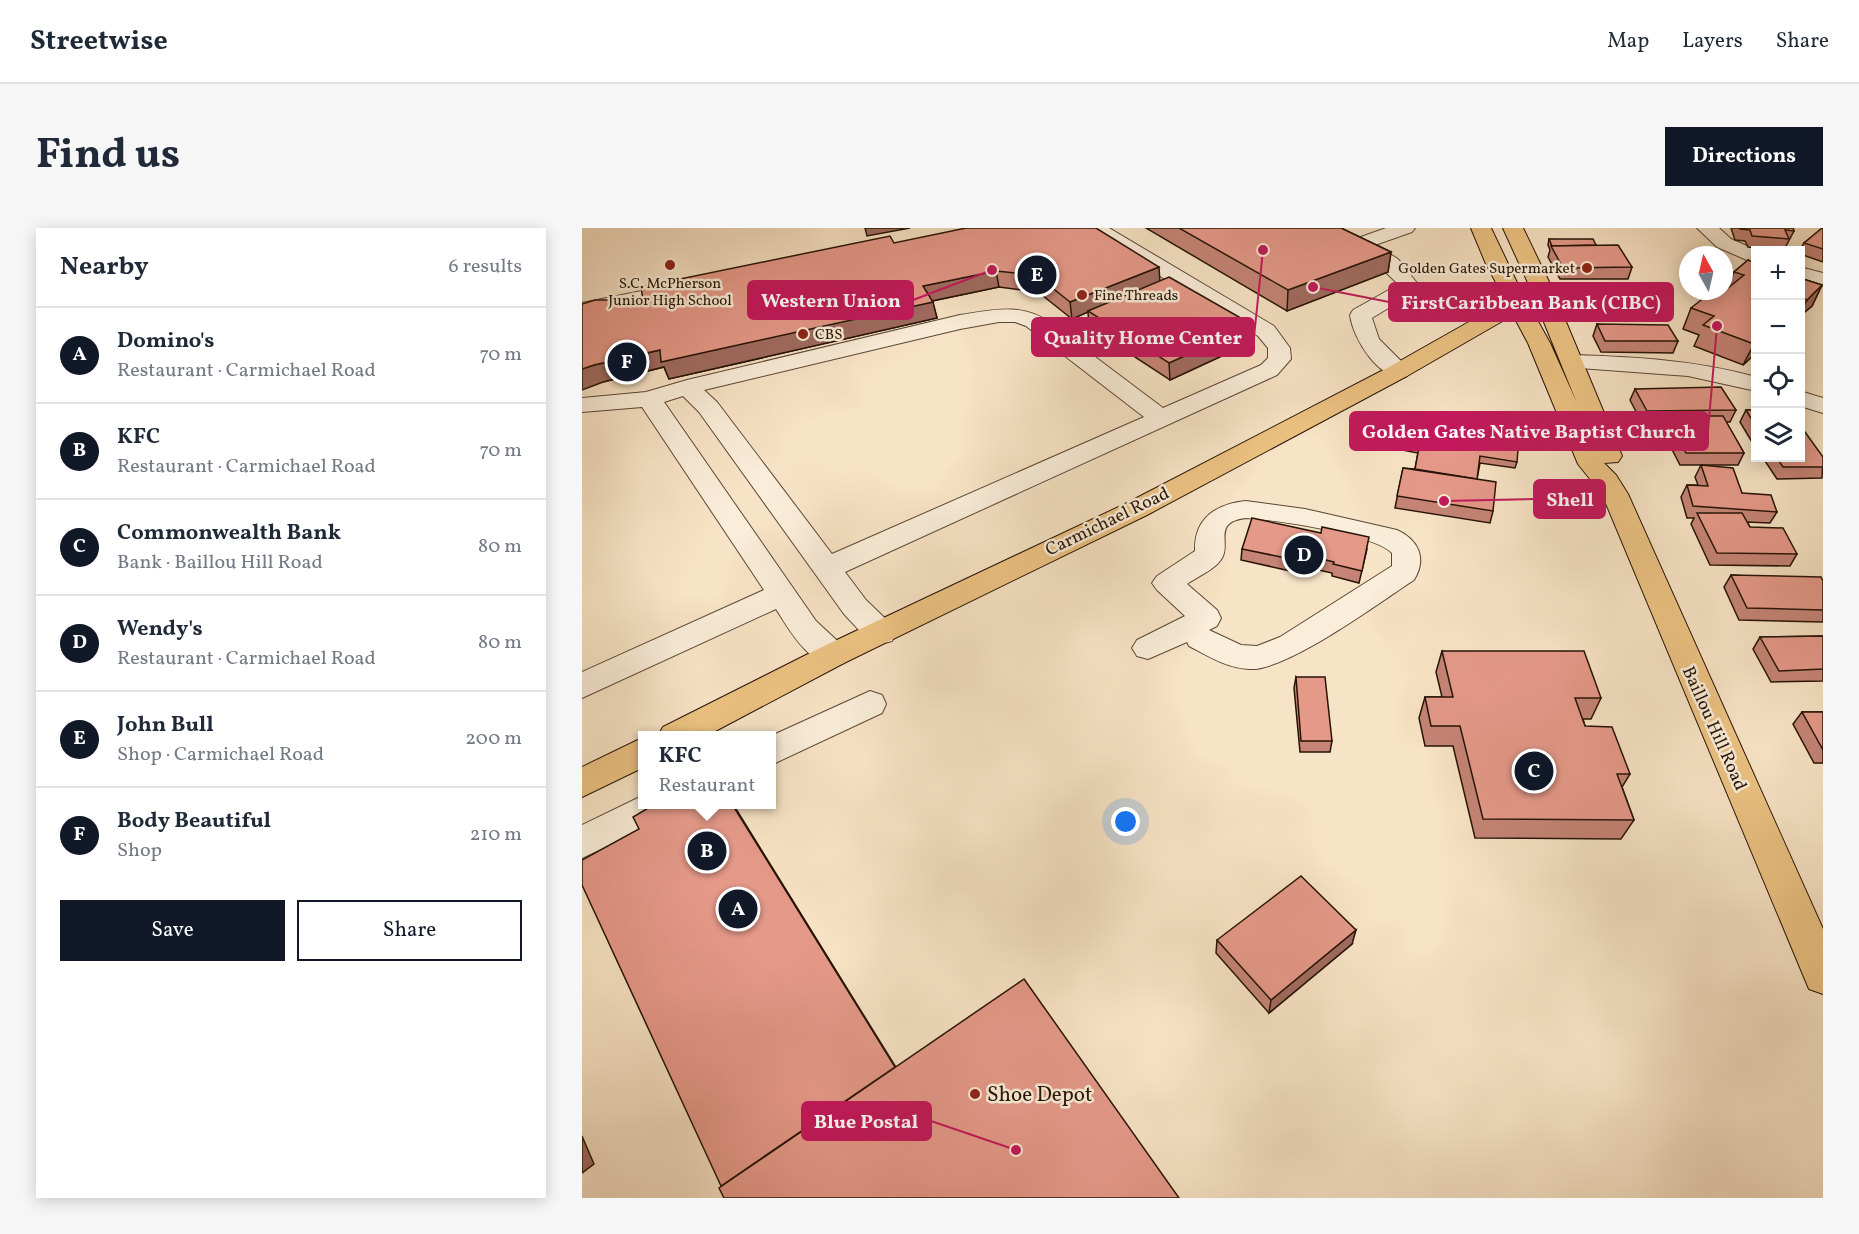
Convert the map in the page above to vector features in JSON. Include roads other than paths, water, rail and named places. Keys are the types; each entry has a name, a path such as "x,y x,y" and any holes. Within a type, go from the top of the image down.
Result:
{"main road":[{"name":"Baillou Hill Road","path":"1481,228 1496,264 1539,343 1591,464 1607,481 1823,975"},
{"name":"Baillou Hill Road","path":"1513,228 1574,363 1612,464 1607,481"},
{"path":"1475,326 1496,264"},
{"name":"Carmichael Road","path":"683,731 833,655 1137,509 1399,371 1518,303 1541,286"},
{"path":"582,783 638,754"}],"street":[{"path":"827,568 1269,370 1280,359 1279,348 1266,331 1095,228"},
{"path":"1322,228 1359,244 1400,271 1407,283 1403,291 1361,315 1361,330 1369,344 1399,371"},
{"path":"1359,244 1405,228"},
{"path":"1707,228 1725,243 1751,256"},
{"path":"1805,275 1823,280"},
{"path":"1051,334 1066,325 1155,290 1186,282"},
{"path":"582,309 709,283"},
{"path":"582,405 606,400 648,399 687,387 894,337 999,315 1018,315 1034,321 1162,419"},
{"path":"1574,363 1665,365 1727,375 1751,383"},
{"path":"687,387 708,406 855,607 881,633"},
{"path":"648,399 659,411 805,629 833,655"},
{"path":"1805,400 1823,406"},
{"path":"1148,648 1206,618 1167,583 1210,555 1207,539 1218,518 1235,510 1260,510 1380,534 1398,540 1406,552 1407,567 1404,573 1290,645 1274,648 1263,656 1238,656 1200,638"},
{"path":"582,686 781,594"},
{"path":"776,749 870,704"},
{"path":"582,842 650,809"}],"place":[{"name":"Quality Home Center","path":"1263,250"},
{"name":"S.C. McPherson Junior High School","path":"670,265"},
{"name":"Golden Gates Supermarket","path":"1587,268"},
{"name":"Western Union","path":"992,270"},
{"name":"John Bull","path":"1037,275"},
{"name":"FirstCaribbean Bank (CIBC)","path":"1313,287"},
{"name":"Fine Threads","path":"1082,295"},
{"name":"Golden Gates Native Baptist Church","path":"1717,326"},
{"name":"CBS","path":"803,334"},
{"name":"Body Beautiful","path":"627,362"},
{"name":"Shell","path":"1444,501"},
{"name":"Wendy's","path":"1304,555"},
{"name":"Commonwealth Bank","path":"1534,771"},
{"name":"KFC","path":"707,851"},
{"name":"Domino's","path":"738,909"},
{"name":"Shoe Depot","path":"975,1094"},
{"name":"Blue Postal","path":"1016,1150"}]}
